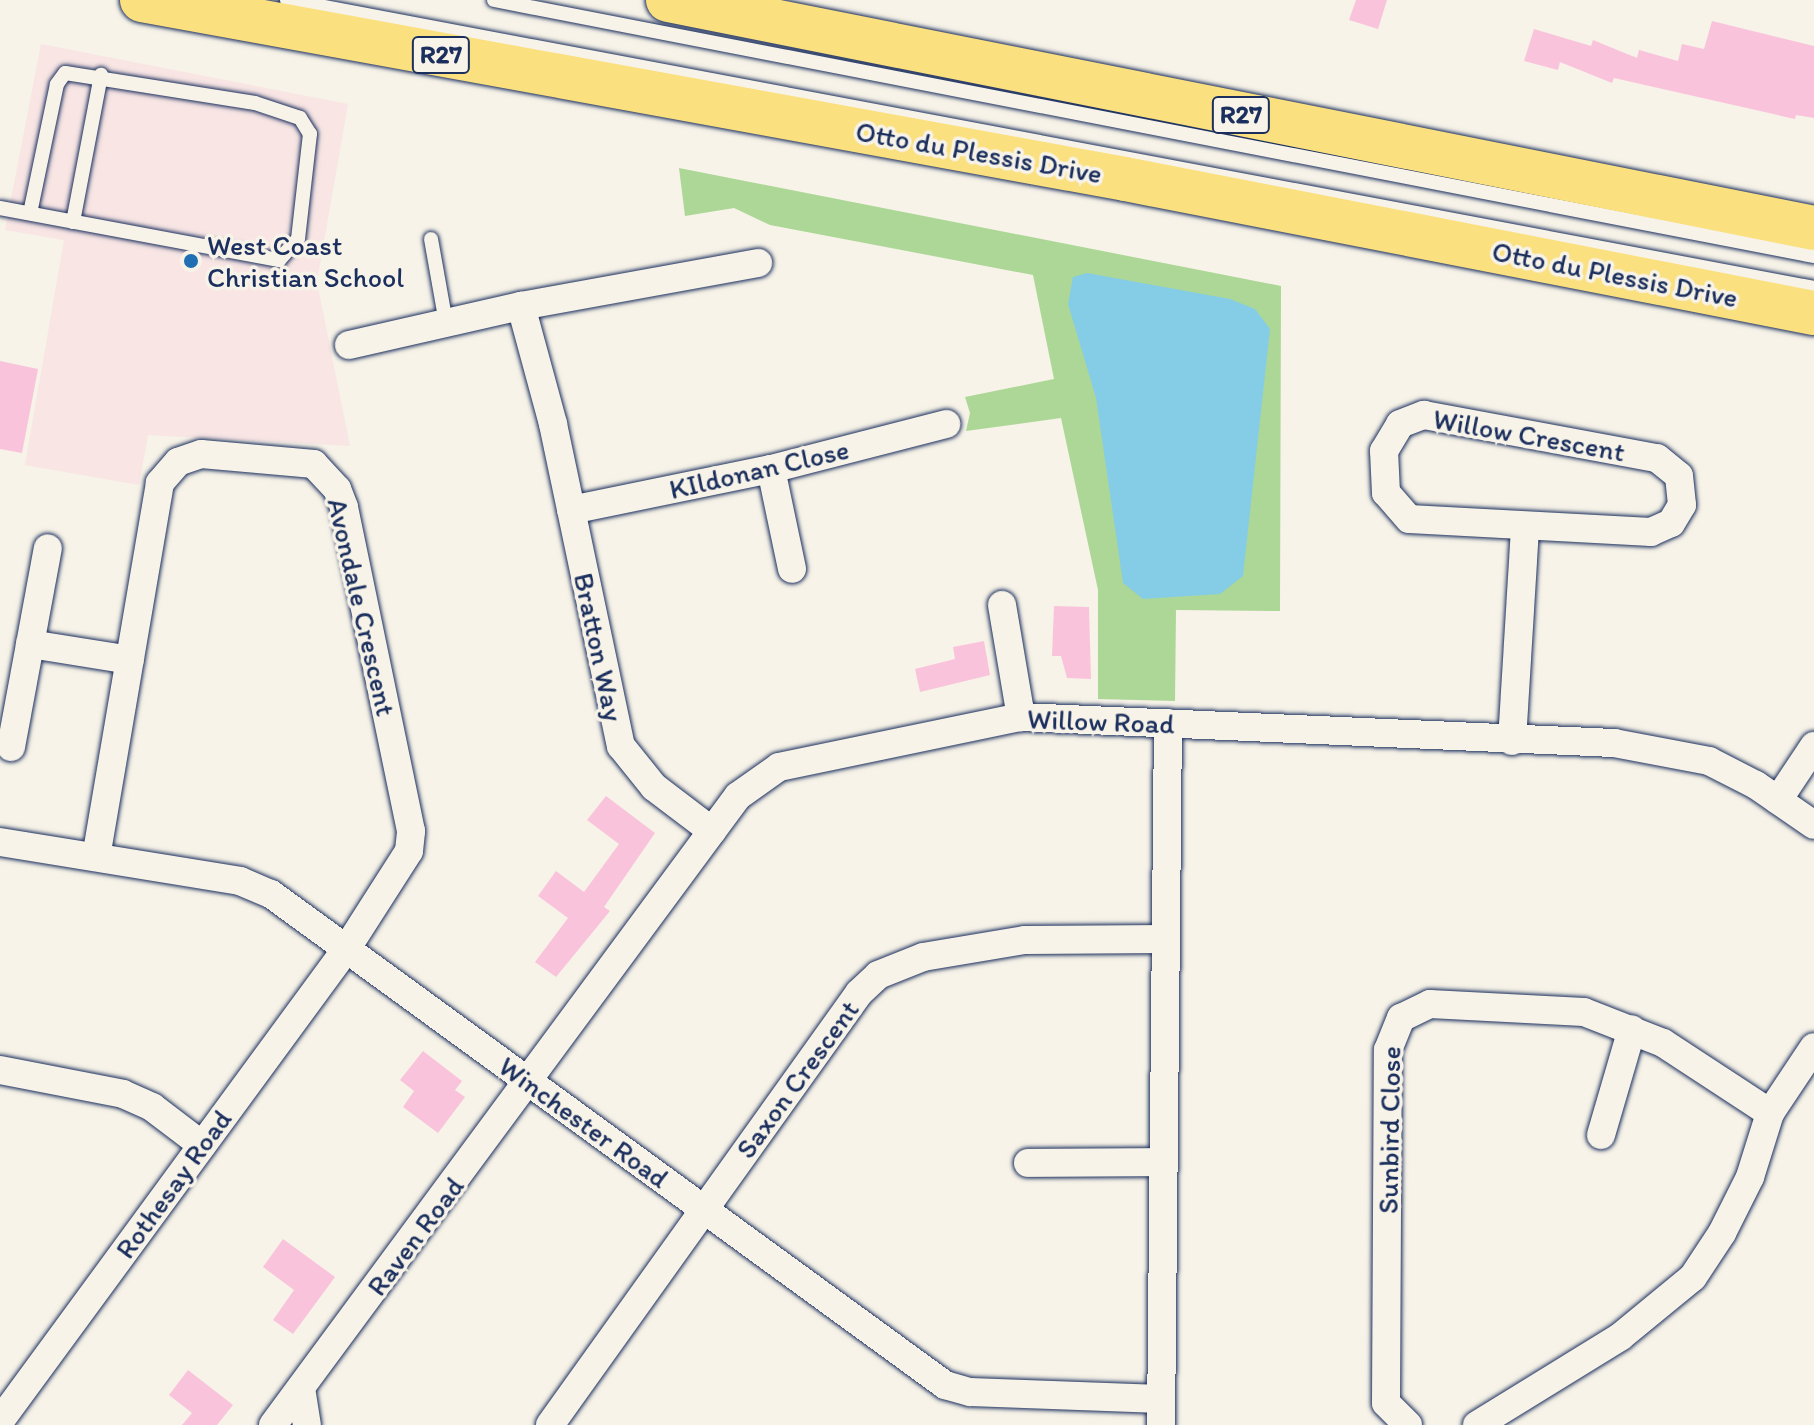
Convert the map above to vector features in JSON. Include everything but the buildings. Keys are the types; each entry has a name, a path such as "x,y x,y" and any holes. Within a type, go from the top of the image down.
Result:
{"main road":[{"name":"R27","path":"668,0 1814,228"},
{"name":"Otto du Plessis Drive","path":"174,3 1125,179 1814,313"}],"street":[{"path":"349,345 521,306 758,263"},
{"name":"Bratton Way","path":"521,306 553,424 621,746 654,787 712,831"},
{"name":"Willow Crescent","path":"1436,415 1657,458 1674,468 1683,485 1678,515 1651,532 1525,528 1430,524 1400,513 1383,480 1384,451 1393,431 1411,418 1436,415"},
{"name":"KIldonan Close","path":"571,510 771,469 946,424"},
{"name":"Avondale Crescent","path":"96,857 157,490 170,469 201,454 301,459 325,473 344,507 411,831 402,869 347,948"},
{"path":"771,469 792,569"},
{"path":"1512,741 1525,528"},
{"path":"11,747 48,548"},
{"path":"1002,605 1021,717"},
{"path":"30,644 130,660"},
{"name":"Willow Road","path":"529,1084 712,831 750,784 779,767 1021,717 1512,741 1614,743 1678,751 1733,772 1814,825"},
{"path":"1161,1412 1168,723"},
{"path":"1778,800 1814,746"},
{"name":"Winchester Road","path":"0,842 251,885 347,948 529,1084 945,1385 970,1392 1161,1412"},
{"name":"Saxon Crescent","path":"550,1425 859,993 878,975 923,957 1025,940 1166,939"},
{"name":"Rothesay Road","path":"0,1421 347,948"},
{"name":"Sunbird Close","path":"1408,1425 1386,1414 1388,1050 1396,1023 1430,1004 1584,1012 1632,1029 1770,1113"},
{"path":"1601,1135 1632,1029"},
{"path":"1477,1425 1620,1337 1693,1277 1722,1233 1750,1177 1770,1113 1814,1047"},
{"path":"0,1070 123,1094 152,1107 202,1145"},
{"name":"Raven Road","path":"273,1425 529,1084"},
{"path":"1028,1163 1164,1162"},
{"path":"301,1388 307,1425"}],"lane":[{"path":"287,0 1814,288"},
{"path":"494,0 1814,256"},
{"path":"0,208 274,261 289,254 298,239 312,145 300,118 255,103 73,71 61,77 30,213"},
{"path":"73,222 101,75"},
{"path":"431,239 446,323"}],"shaded area":[{"name":"West Coast Christian School","path":"41,44 348,104 317,282 350,446 148,435 139,485 25,465 64,240 5,230"}],"green space":[{"path":"679,168 1281,286 1280,611 1176,610 1175,701 1098,699 1098,590 1061,418 966,431 970,413 965,397 1054,379 1033,275 770,225 734,208 685,216"}],"water":[{"path":"1087,273 1230,299 1255,309 1270,329 1243,576 1220,594 1143,599 1123,583 1096,398 1068,304 1073,277"}],"place":[{"name":"West Coast Christian School","path":"191,261"}]}
